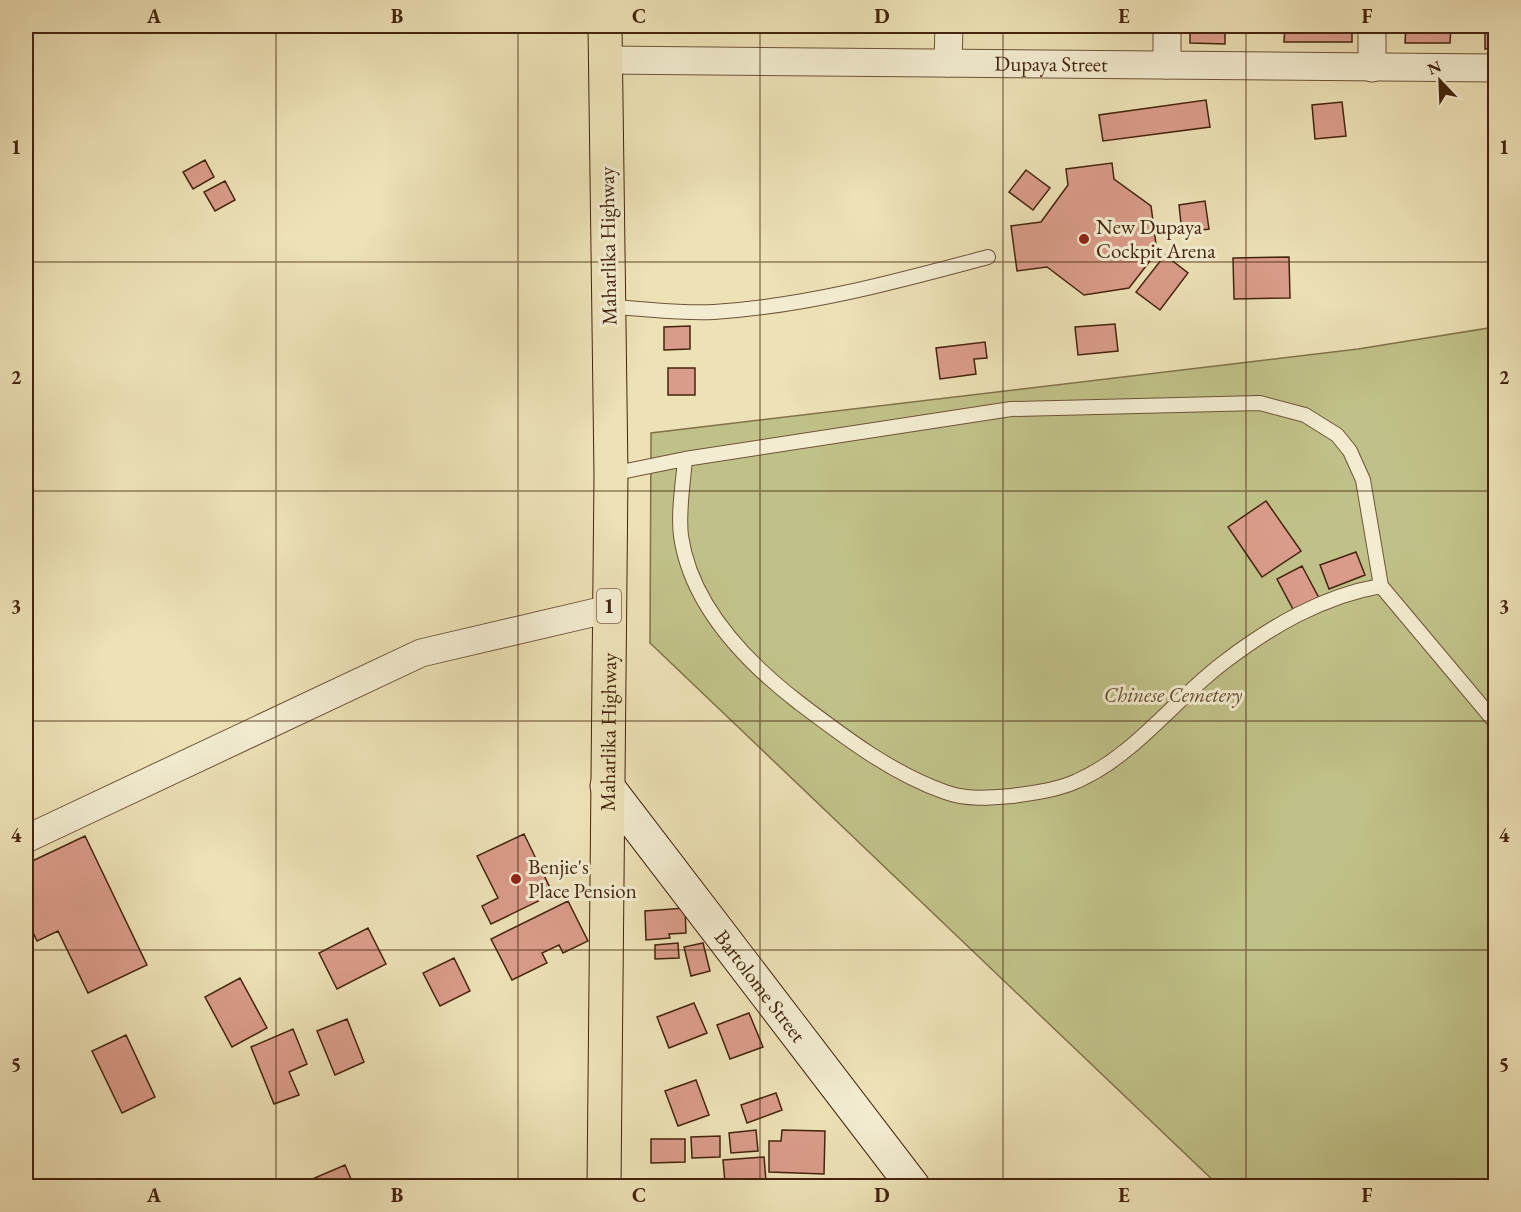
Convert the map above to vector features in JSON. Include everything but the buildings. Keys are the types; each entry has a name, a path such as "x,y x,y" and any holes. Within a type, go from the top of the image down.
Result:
{"highway":[{"name":"Maharlika Highway","path":"604,1186 611,474 605,26"}],"street":[{"path":"948,63 949,26"},
{"path":"1167,26 1167,65"},
{"path":"1372,26 1372,68"},
{"name":"Dupaya Street","path":"605,60 1496,68"},
{"path":"26,839 421,653 609,609"},
{"name":"Bartolome Street","path":"607,786 914,1186"}],"lane":[{"path":"608,307 712,312 790,304 873,287 988,257"},
{"path":"611,474 685,459 1011,409 1260,403 1305,415 1337,435 1350,451 1363,480 1381,586 1496,723"},
{"path":"685,459 681,535 689,569 704,603 744,654 785,692 829,726 890,767 946,792 984,799 1031,793 1077,782 1118,756 1221,664 1276,626 1334,597 1381,586"}],"green space":[{"name":"Chinese Cemetery","path":"1495,327 1495,1186 1219,1186 650,643 651,433 1358,349"}],"place":[{"name":"New Dupaya Cockpit Arena","path":"1084,239"},
{"name":"Benjie's Place Pension","path":"516,879"}]}
